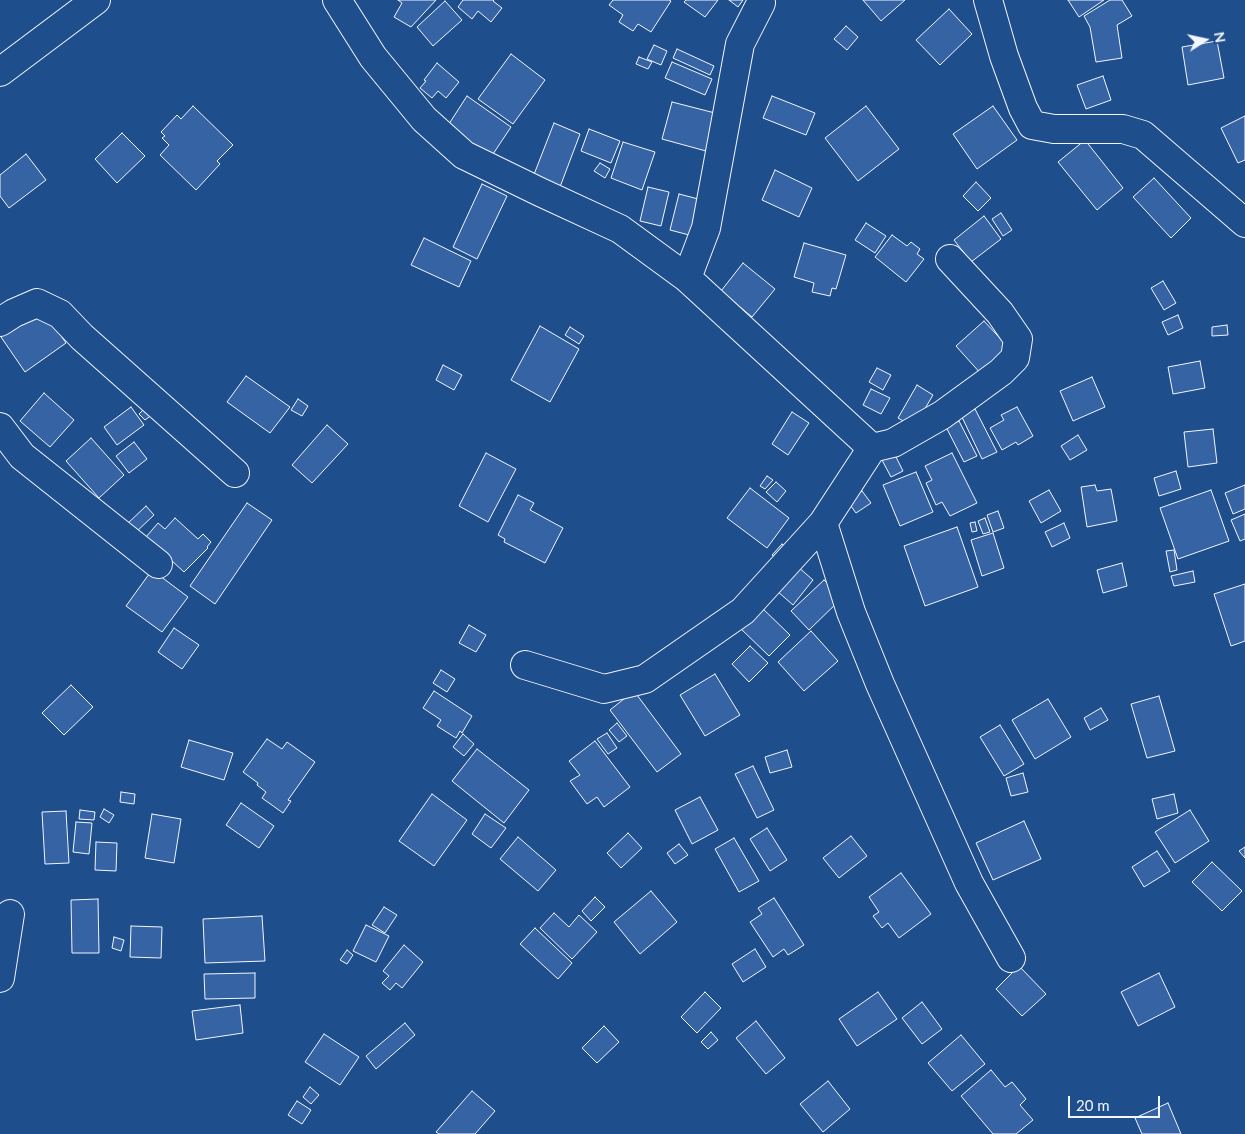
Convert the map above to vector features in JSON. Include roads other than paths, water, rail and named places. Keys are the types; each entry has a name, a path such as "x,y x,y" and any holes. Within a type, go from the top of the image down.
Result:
{"street":[{"path":"0,72 96,0"},
{"path":"337,0 373,56 424,119 464,155 620,229 687,278 872,448"},
{"path":"988,0 1004,56 1023,108 1032,125 1054,129 1124,129 1143,136 1245,223"},
{"path":"687,278 706,228 740,44 761,3"},
{"path":"525,664 604,690 645,678 743,611 823,523 872,448 894,443 942,415 1000,372 1015,358 1018,339 1000,313 950,259"},
{"path":"0,322 14,313 37,303 60,314 82,337 235,472"},
{"path":"0,427 22,456 158,564"},
{"path":"823,523 851,612 880,684 969,883 1012,958"},
{"path":"0,978 10,914"}]}
